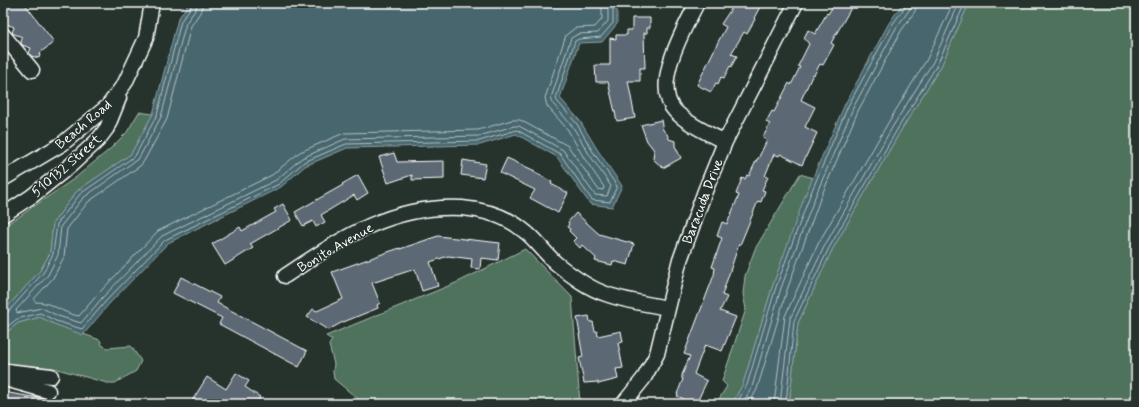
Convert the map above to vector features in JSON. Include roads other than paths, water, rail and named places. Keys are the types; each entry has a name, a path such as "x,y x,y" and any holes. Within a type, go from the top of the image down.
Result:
{"street":[{"name":"Beach Road","path":"3,179 62,144 108,106 125,83 146,38 152,3"},
{"path":"696,3 674,51 667,75 667,95 674,110 685,120 725,142"},
{"name":"Baracuda Drive","path":"623,404 644,378 652,364 661,341 679,263 725,142 796,3"},
{"path":"3,35 32,70"},
{"name":"510132 Street","path":"3,215 32,196 98,140 107,128 125,83"},
{"name":"Bonito Avenue","path":"285,276 351,235 384,219 421,210 452,208 475,209 497,215 524,230 556,263 588,286 605,294 625,300 668,308"},
{"path":"3,372 6,371 51,376"},
{"path":"3,378 48,390"}],"water":[{"path":"189,3 617,3 617,24 602,42 579,43 560,98 580,121 622,186 612,207 590,204 557,157 516,134 480,145 347,148 305,166 281,187 168,243 109,304 83,335 40,317 18,323 3,335 3,312 40,271 50,253 53,223 77,191 131,154 153,114 178,19"},
{"path":"903,3 969,3 941,66 901,130 832,250 798,323 789,404 732,404 743,384 773,285 806,193 845,104 889,23"}]}
